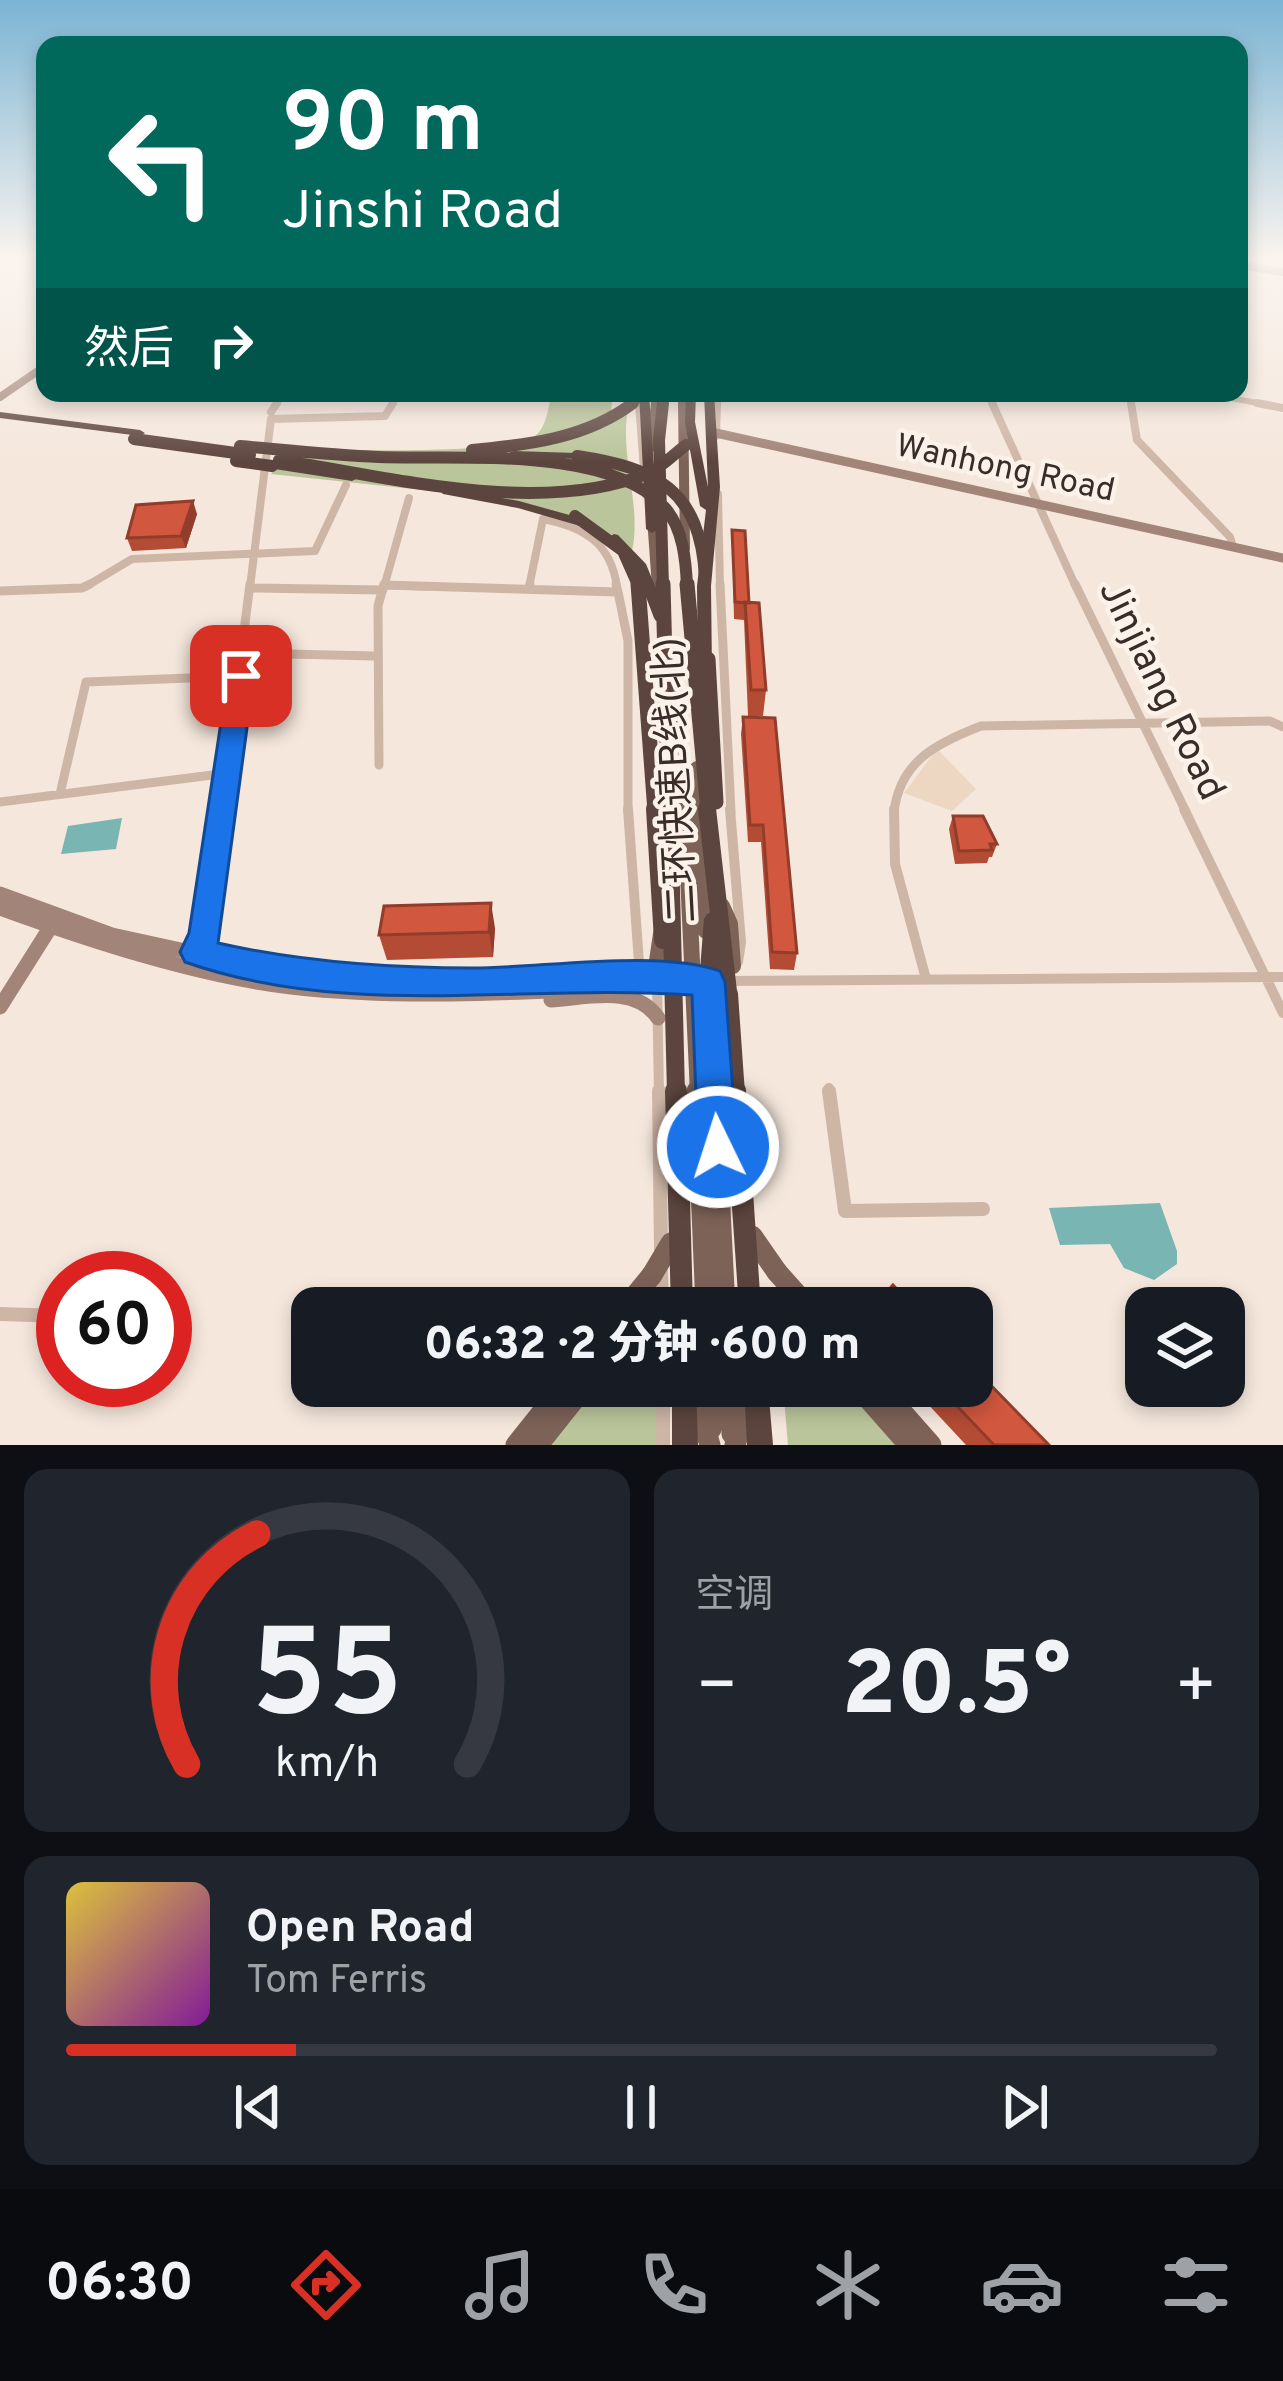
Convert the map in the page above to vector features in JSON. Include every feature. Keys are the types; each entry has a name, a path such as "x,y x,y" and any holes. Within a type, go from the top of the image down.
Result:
{"highway":[{"path":"340,452 466,450 535,442 605,421 630,402"},
{"path":"642,402 652,529"},
{"path":"661,402 681,1287"},
{"name":"二环快速B线(北)","path":"689,402 708,525 711,723 753,1287"},
{"path":"452,484 561,493 640,478 681,452 706,402"},
{"path":"705,577 714,487 711,402"},
{"path":"0,418 522,497 574,516 616,545 636,573 642,600 648,765 676,1075"},
{"path":"137,436 390,458 562,462 619,477 665,508 685,551 694,691 732,984"},
{"path":"137,436 272,466 520,505 597,528 622,544 640,564 653,589 665,641"},
{"path":"240,446 560,455 622,464 664,483 690,506 703,541 700,849 713,889 701,982"},
{"path":"684,1407 685,1445"},
{"path":"761,1407 764,1445"}],"main road":[{"path":"653,976 660,936 700,849 665,641 652,529 651,435 659,402"},
{"path":"687,402 681,464 700,849 708,1143 706,1287"},
{"path":"713,889 730,924 732,984"},
{"path":"708,1143 752,1236 790,1287"},
{"path":"643,1287 671,1243 708,1143"},
{"path":"708,1143 723,1287"},
{"path":"516,1445 546,1407"},
{"path":"538,1445 568,1407"},
{"path":"696,1407 711,1445"},
{"path":"710,1407 711,1445"},
{"path":"731,1407 734,1445"},
{"path":"734,1445 746,1407"},
{"path":"876,1407 909,1445"},
{"path":"898,1407 931,1445"}],"street":[{"path":"0,397 36,372"},
{"path":"1248,401 1283,408"},
{"path":"271,412 277,402"},
{"path":"194,958 206,934 271,419 386,416 394,402"},
{"path":"712,402 721,687 741,942 732,984"},
{"name":"Jinjiang Road","path":"992,402 1036,504 1283,1013"},
{"path":"1131,402 1130,422 1137,440 1230,537 1233,547"},
{"name":"Wanhong Road","path":"716,433 1283,558"},
{"path":"0,591 82,588 132,559 315,551 346,484"},
{"path":"379,765 375,656 383,587 409,498"},
{"path":"529,589 544,519 566,523 599,544 613,563 626,616 626,780 658,1018 662,1287"},
{"path":"252,588 618,592"},
{"path":"653,976 665,641"},
{"path":"244,653 375,656"},
{"path":"60,794 86,682 241,676"},
{"path":"926,979 891,834 892,795 909,765 927,746 981,725 1270,721 1283,727"},
{"path":"0,802 228,772"},
{"path":"0,893 53,923"},
{"path":"0,908 298,988 515,993 653,976"},
{"path":"0,1007 53,923"},
{"path":"194,958 296,975 472,983 653,976 732,984 1283,977"},
{"path":"515,993 548,1000 635,998 651,1005 658,1018"},
{"path":"829,1088 845,1211 983,1209"},
{"path":"0,1314 36,1315"},
{"path":"663,1407 664,1445"}],"green space":[{"path":"550,402 612,402 611,414 627,415 635,521 631,555 542,509 489,497 271,474 289,449 491,446 535,436"},
{"path":"574,1407 656,1407 656,1445 544,1445"},
{"path":"785,1407 883,1407 916,1445 788,1445"}],"shaded area":[{"path":"937,749 976,789 952,811 904,793"}],"water":[{"path":"122,818 116,849 61,854 68,826"},
{"path":"1160,1203 1177,1264 1154,1280 1124,1268 1110,1244 1060,1245 1049,1208"}],"building":[{"path":"193,501 181,536 127,538 136,505"},
{"path":"732,530 745,531 749,603 735,602"},
{"path":"745,602 759,603 766,690 751,690"},
{"path":"743,717 775,718 797,953 772,952 763,825 750,825"},
{"path":"953,816 983,816 997,844 990,844 992,850 959,851"},
{"path":"491,903 489,932 379,935 384,906"},
{"path":"993,1388 1049,1445 994,1445 958,1407 993,1407"}],"route":[{"path":"241,676 206,934 197,952 296,975 356,979 472,983 643,977 708,982 718,1147"}]}
